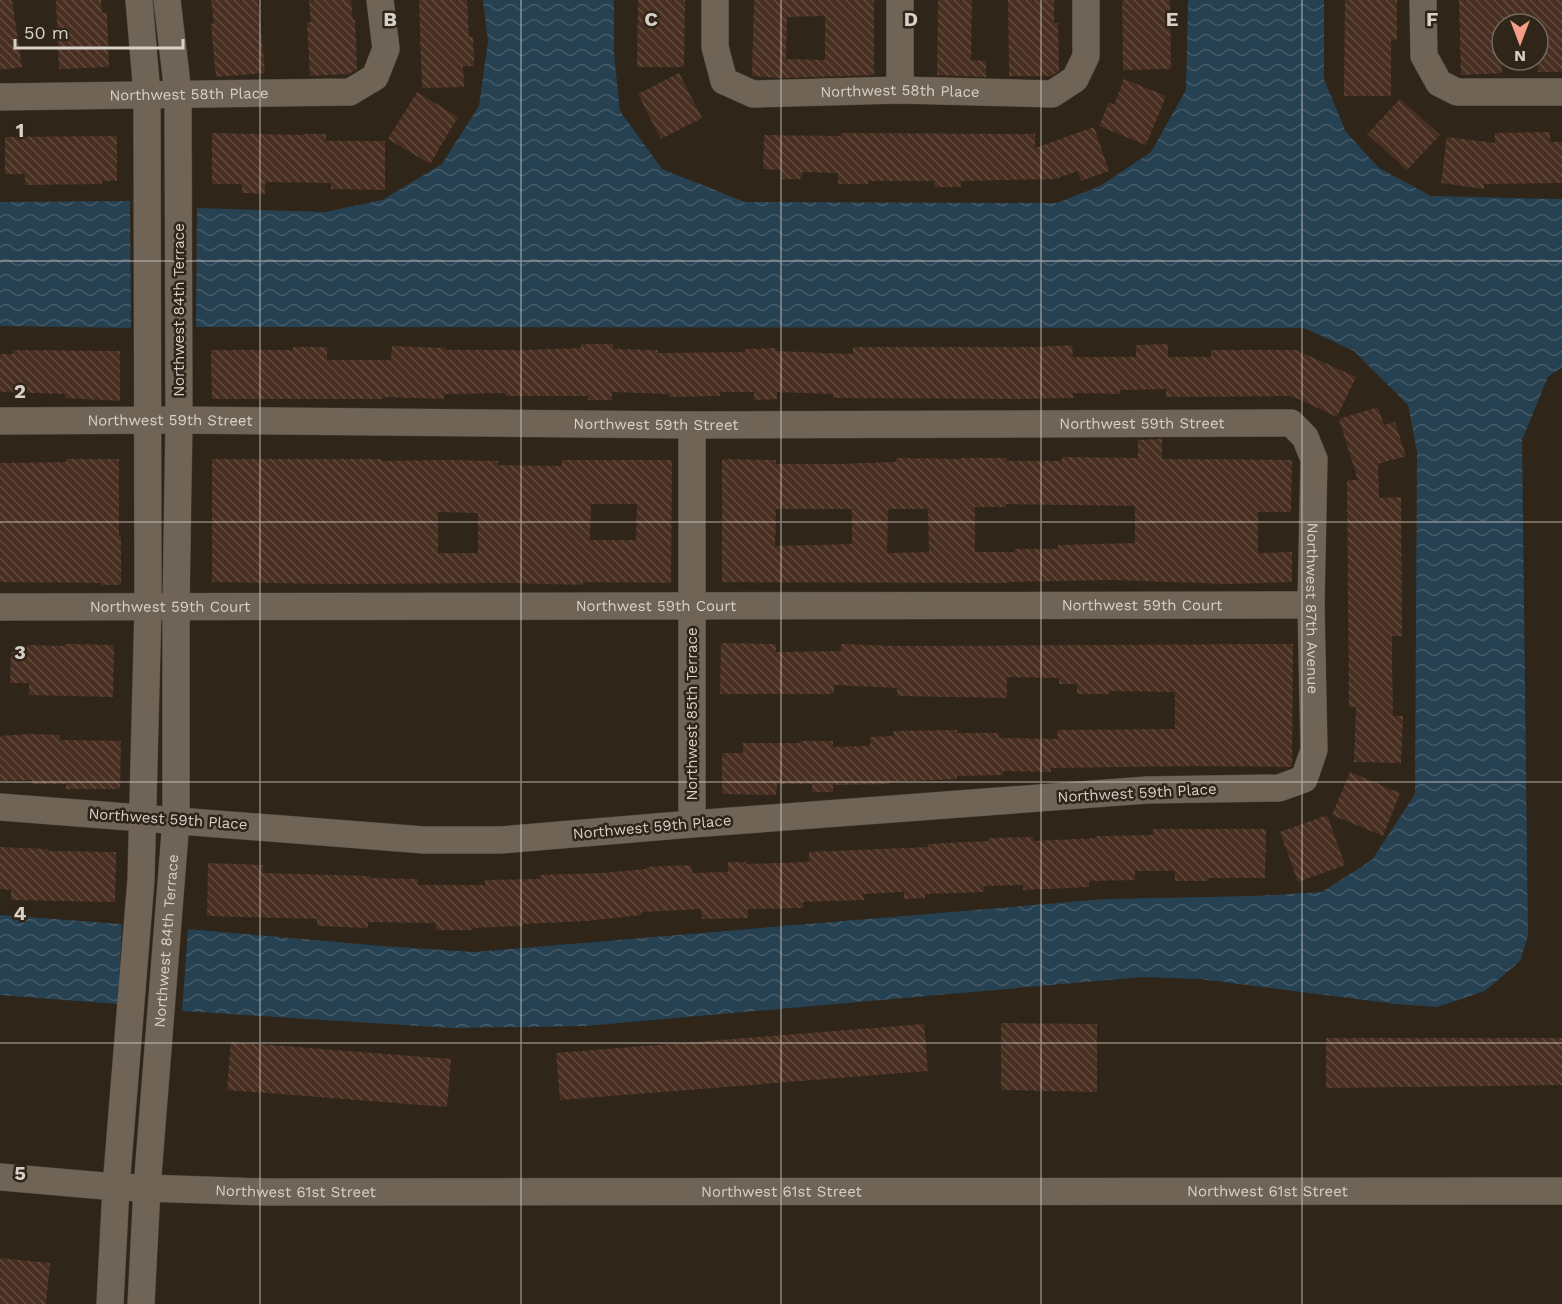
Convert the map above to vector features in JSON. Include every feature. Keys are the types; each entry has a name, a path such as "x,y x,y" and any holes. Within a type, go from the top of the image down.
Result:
{"street":[{"name":"Northwest 84th Terrace","path":"110,1304 116,1187 141,879 148,607 147,94 139,0"},
{"name":"Northwest 84th Terrace","path":"141,1304 147,1188 176,820 179,420 178,93 167,0"},
{"name":"Northwest 58th Place","path":"0,97 350,92 375,77 386,49 380,0"},
{"name":"Northwest 58th Place","path":"715,0 715,47 724,81 753,94 900,90 1052,94 1075,79 1086,56 1086,0"},
{"path":"900,0 900,90"},
{"path":"1423,0 1424,56 1438,83 1457,92 1562,92"},
{"name":"Northwest 59th Street","path":"0,421 179,420 692,425 1291,423 1305,437"},
{"name":"Northwest 85th Terrace","path":"692,425 692,824"},
{"name":"Northwest 87th Avenue","path":"1304,779 1314,750 1311,605 1314,459 1305,437"},
{"name":"Northwest 59th Court","path":"0,607 1311,605"},
{"name":"Northwest 59th Place","path":"0,807 424,840 501,840 1147,790 1278,788 1304,779"},
{"name":"Northwest 61st Street","path":"0,1177 116,1187 266,1192 1562,1191"}],"water":[{"path":"483,0 614,0 614,54 620,111 662,169 745,202 1057,203 1100,186 1151,152 1186,90 1188,0 1324,0 1324,79 1346,132 1379,168 1431,196 1562,199 1562,367 1548,377 1522,440 1528,936 1520,961 1485,991 1437,1007 1396,1004 1200,979 1142,977 585,1026 451,1028 182,1011 188,929 474,952 1106,899 1256,896 1322,892 1372,860 1415,794 1417,452 1408,405 1354,351 1304,328 196,327 197,208 325,212 382,200 442,164 479,106 488,41"},
{"path":"130,201 131,328 0,326 0,202"},
{"path":"0,915 122,924 118,1004 0,995"}],"building":[{"path":"0,0 12,0 22,67 0,70"},
{"path":"56,0 101,0 102,13 107,13 109,67 59,69"},
{"path":"211,0 258,0 265,73 216,77"},
{"path":"309,0 351,0 353,20 355,20 357,69 349,74 310,76 307,22 311,22"},
{"path":"419,0 467,0 469,37 473,37 474,66 463,66 464,87 422,88"},
{"path":"638,0 685,0 684,67 637,67"},
{"path":"754,0 874,0 874,75 780,78 752,76","holes":["825,16 825,60 786,59 787,17"]},
{"path":"938,0 972,0 971,60 986,61 986,77 937,75"},
{"path":"1008,0 1054,0 1054,23 1058,23 1059,71 1051,76 1009,76"},
{"path":"1122,0 1170,0 1171,69 1123,70"},
{"path":"1345,0 1397,0 1397,40 1391,40 1391,96 1344,96"},
{"path":"1459,0 1562,0 1562,72 1550,72 1550,12 1490,12 1490,72 1502,73 1461,75"},
{"path":"679,73 702,118 661,139 638,94"},
{"path":"1124,79 1166,96 1146,145 1099,126 1109,102 1114,105"},
{"path":"417,92 458,117 430,164 388,139"},
{"path":"1400,99 1440,135 1407,170 1367,134"},
{"path":"1094,127 1109,171 1081,181 1078,171 1055,179 961,181 961,187 934,187 934,181 868,181 868,184 838,184 838,173 802,172 802,179 781,179 781,170 763,169 764,135 1035,134 1035,148"},
{"path":"1550,132 1550,142 1562,142 1562,183 1484,184 1484,189 1441,183 1447,137 1495,143 1495,133"},
{"path":"212,133 326,134 326,141 385,141 385,190 331,189 331,183 265,182 265,194 242,193 242,184 212,184"},
{"path":"117,136 117,181 102,181 102,184 25,185 25,174 5,174 5,137"},
{"path":"581,344 613,344 613,349 658,350 658,353 745,352 745,349 776,348 776,351 853,354 853,347 1072,345 1073,357 1136,357 1136,345 1168,344 1168,357 1211,357 1211,350 1296,350 1356,377 1337,417 1292,396 1166,397 1166,389 1120,390 1120,394 1073,393 1074,398 1016,399 833,398 833,394 777,392 777,399 754,400 754,392 720,392 720,396 669,397 669,394 612,392 612,400 588,400 588,396 505,396 505,393 444,394 444,399 382,397 382,399 212,399 211,350 293,350 293,347 327,347 327,360 391,360 392,346 446,348 446,350 527,350 581,348"},
{"path":"13,350 120,351 120,401 65,398 65,394 0,392 0,354 13,354"},
{"path":"1378,407 1384,425 1395,422 1406,456 1378,464 1379,498 1401,497 1402,636 1392,636 1392,656 1393,716 1403,716 1401,763 1354,762 1356,707 1349,707 1347,480 1358,480 1339,419"},
{"path":"1162,439 1162,459 1292,460 1291,512 1258,512 1258,553 1292,552 1292,582 1228,584 1112,580 1007,583 722,582 722,459 776,460 776,464 837,464 896,462 896,458 1007,458 1007,461 1062,461 1062,457 1138,458 1138,440","holes":["1007,504 1135,506 1135,543 1058,545 1058,549 975,552 975,507 1006,507","776,509 852,509 852,544 775,546","889,509 928,509 929,552 887,553"]},
{"path":"66,459 119,459 121,585 0,582 0,463 66,462"},
{"path":"212,459 498,461 498,465 562,466 562,460 672,460 671,583 583,582 583,585 212,582","holes":["591,504 637,504 636,540 590,540","438,512 478,513 478,553 438,553"]},
{"path":"721,643 776,644 776,652 841,651 841,644 897,646 1293,644 1292,765 1291,767 1051,768 1051,772 1003,771 1003,775 957,776 957,779 833,785 833,792 812,792 812,784 777,784 776,795 722,794 722,753 743,753 743,743 833,741 833,747 870,746 870,737 894,736 893,731 957,730 957,733 999,733 999,738 1058,739 1057,730 1175,729 1175,692 1109,691 1109,694 1077,694 1077,684 1059,684 1059,678 1007,677 1007,698 897,696 897,688 834,685 834,694 720,694"},
{"path":"65,644 114,645 113,697 29,695 29,683 10,683 11,652 27,652 27,645 65,646"},
{"path":"60,735 60,740 121,741 120,789 66,789 66,784 32,784 32,780 0,781 0,736"},
{"path":"1350,772 1400,793 1383,836 1332,815"},
{"path":"1327,815 1345,865 1298,882 1280,832"},
{"path":"1153,829 1266,829 1265,878 1208,878 1208,881 1175,881 1175,871 1135,871 1135,880 1089,881 1089,887 1023,890 1023,885 984,886 984,892 925,894 925,898 904,899 904,892 863,894 864,900 803,902 804,908 748,909 748,918 702,919 701,909 642,912 642,915 586,921 472,928 472,930 436,930 436,923 368,922 368,928 317,926 317,919 207,916 208,863 263,865 263,873 418,879 418,885 485,885 485,880 540,879 540,875 601,873 646,869 646,867 691,865 692,873 728,872 728,862 746,862 746,864 809,862 809,852 928,847 928,844 988,841 988,838 1033,837 1033,841 1153,835"},
{"path":"0,847 48,849 48,851 116,852 115,902 11,900 11,890 0,889"},
{"path":"1001,1023 1097,1024 1097,1092 1001,1090"},
{"path":"924,1024 928,1071 560,1100 556,1053"},
{"path":"1326,1038 1562,1038 1562,1085 1326,1088"},
{"path":"231,1042 451,1059 447,1107 227,1090"},
{"path":"0,1258 50,1263 46,1304 0,1304"}]}
